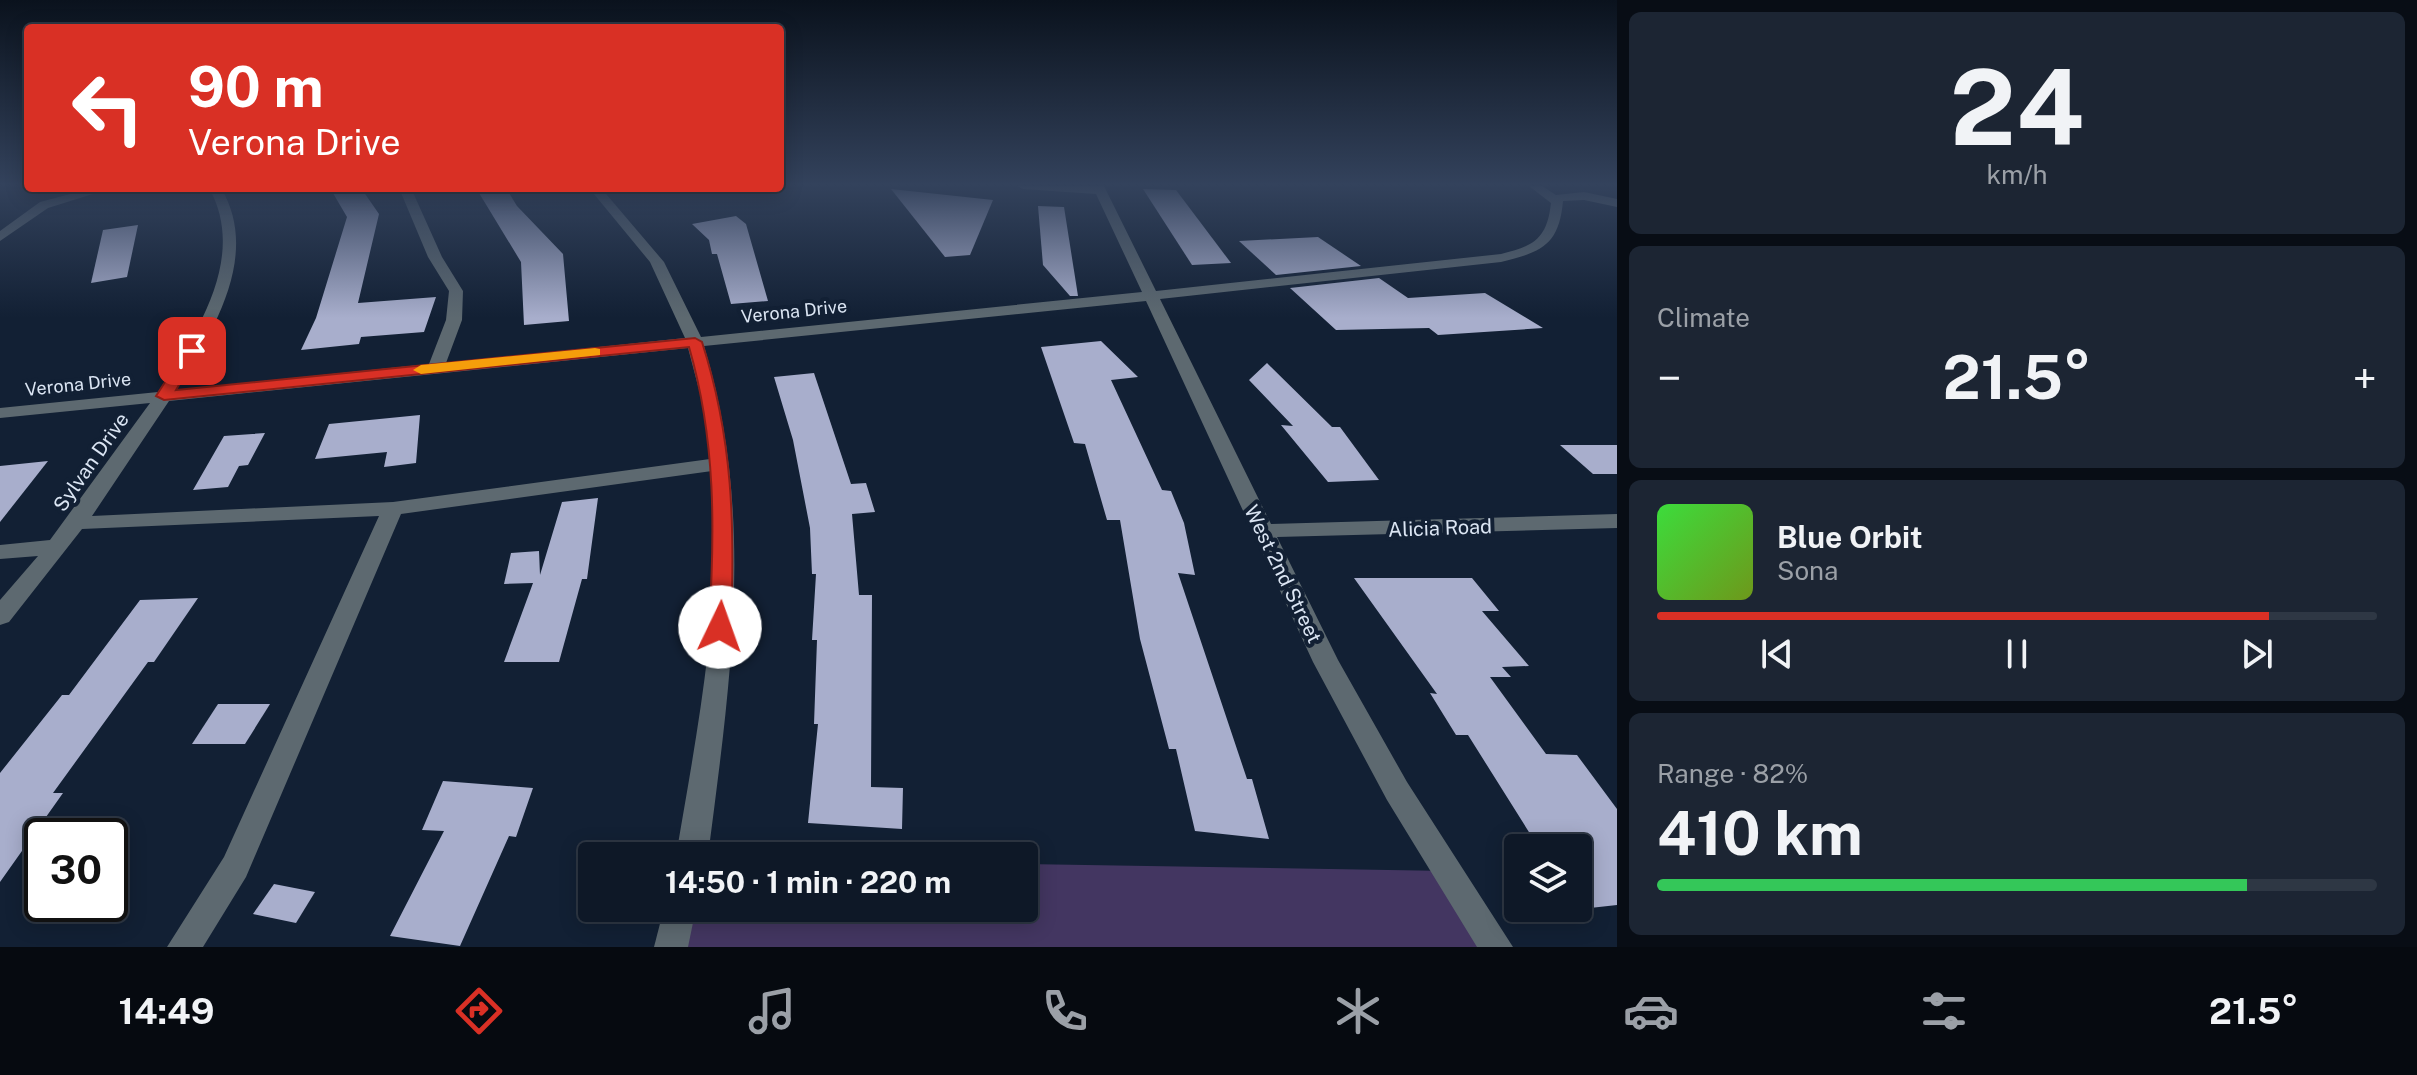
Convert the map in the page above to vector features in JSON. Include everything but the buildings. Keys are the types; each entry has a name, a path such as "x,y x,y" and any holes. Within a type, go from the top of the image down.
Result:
{"street":[{"name":"Sylvan Drive","path":"0,616 75,523 164,396 213,311 223,282 230,230"},
{"path":"423,230 435,257 456,291 454,320 436,368"},
{"path":"632,230 658,264 695,342 708,385 720,464 725,520 720,627 694,842"},
{"name":"West 2nd Street","path":"1118,230 1326,662 1397,791 1496,947"},
{"name":"Verona Drive","path":"0,413 1495,259 1545,239 1550,230"},
{"path":"75,523 393,509 720,464"},
{"path":"184,947 235,867 393,509"},
{"name":"Alicia Road","path":"1262,531 1617,521"},
{"path":"0,552 57,547"},
{"path":"671,947 677,922"}],"shaded area":[{"path":"1038,864 1448,871 1496,947 671,947 677,922 1038,922"}],"slow traffic":[{"path":"421,370 595,352"}],"route":[{"path":"192,351 164,396 695,342 708,385 718,439 725,520 720,627"}]}
